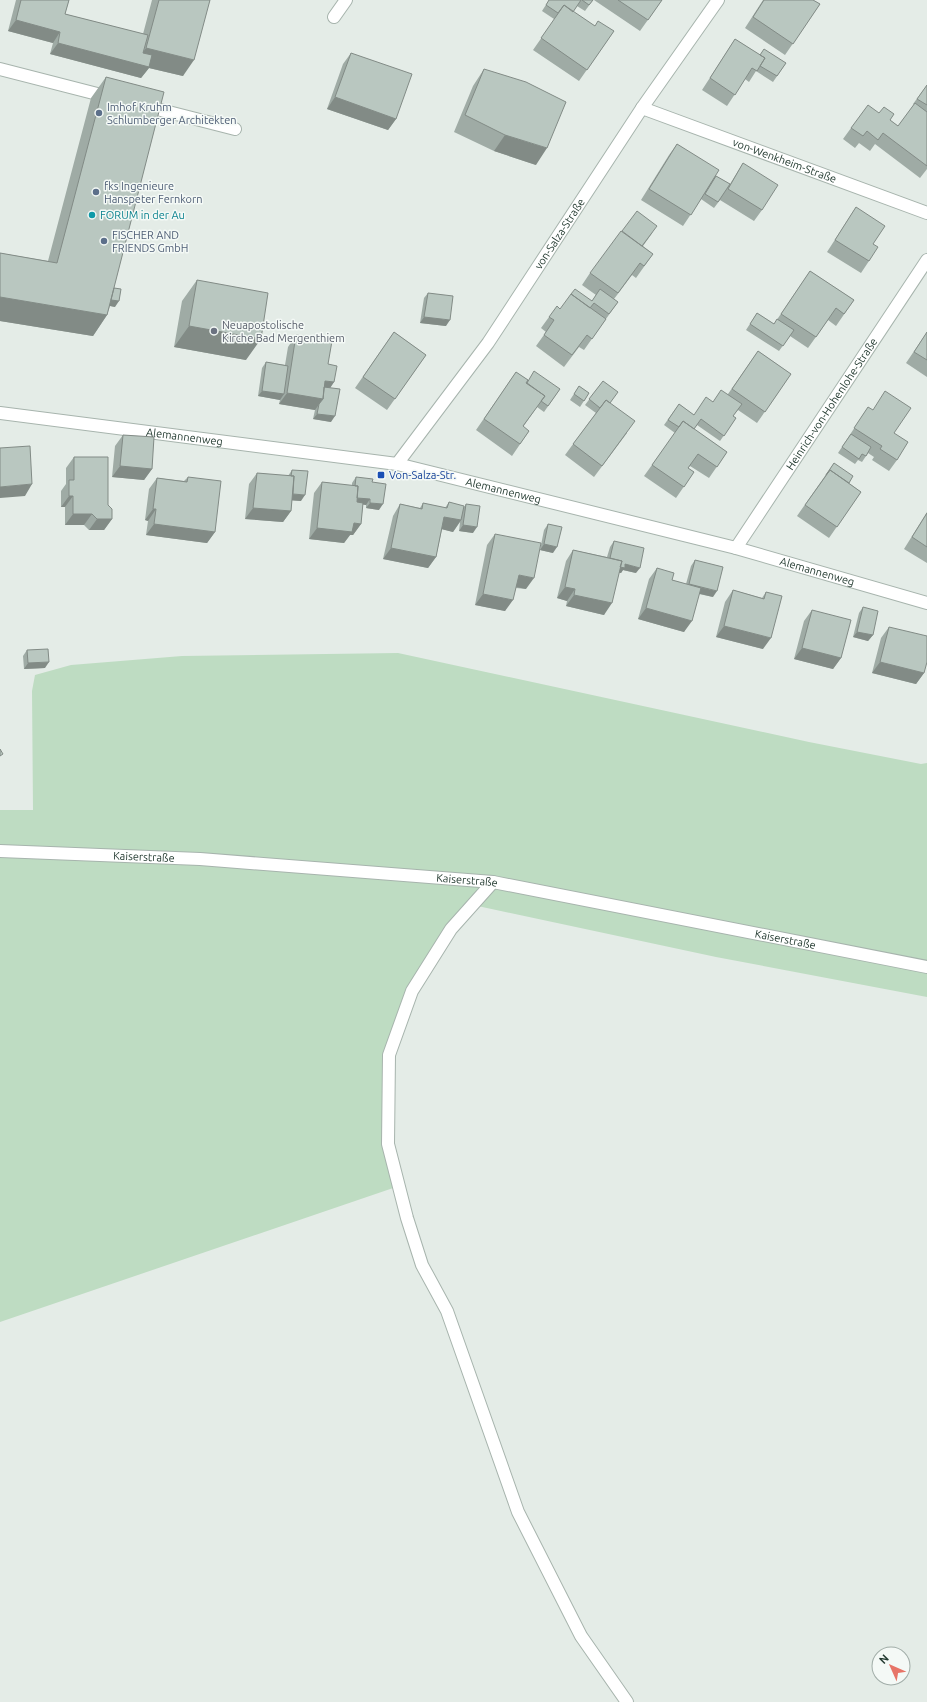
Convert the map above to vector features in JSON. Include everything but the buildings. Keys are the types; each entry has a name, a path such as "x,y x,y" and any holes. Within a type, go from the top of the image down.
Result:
{"street":[{"path":"334,17 346,0"},
{"name":"von-Salza-Straße","path":"397,464 488,343 642,108 718,0"},
{"path":"0,69 121,100"},
{"path":"136,104 235,129"},
{"name":"von-Wenkheim-Straße","path":"642,108 927,213"},
{"name":"Heinrich-von-Hohenlohe-Straße","path":"736,548 927,260"},
{"name":"Alemannenweg","path":"0,413 397,464 736,548 927,603"},
{"name":"Kaiserstraße","path":"0,851 200,859 493,882 927,967"},
{"path":"493,882 451,928 412,991 389,1055 388,1144 407,1218 422,1265 447,1311 518,1512 581,1636 628,1702"}],"green space":[{"path":"398,653 809,742 921,764 927,763 927,997 716,957 473,905 412,991 389,1055 388,1144 399,1186 0,1322 0,810 33,810 32,691 35,675 71,665 182,656"}],"place":[{"name":"Imhof Kruhm Schlumberger Architekten","path":"99,113"},
{"name":"fks Ingenieure Hanspeter Fernkorn","path":"96,192"},
{"name":"FORUM in der Au","path":"92,215"},
{"name":"FISCHER AND FRIENDS GmbH","path":"104,241"},
{"name":"Neuapostolische Kirche Bad Mergenthiem","path":"214,331"},
{"name":"Von-Salza-Str.","path":"381,475"}]}
